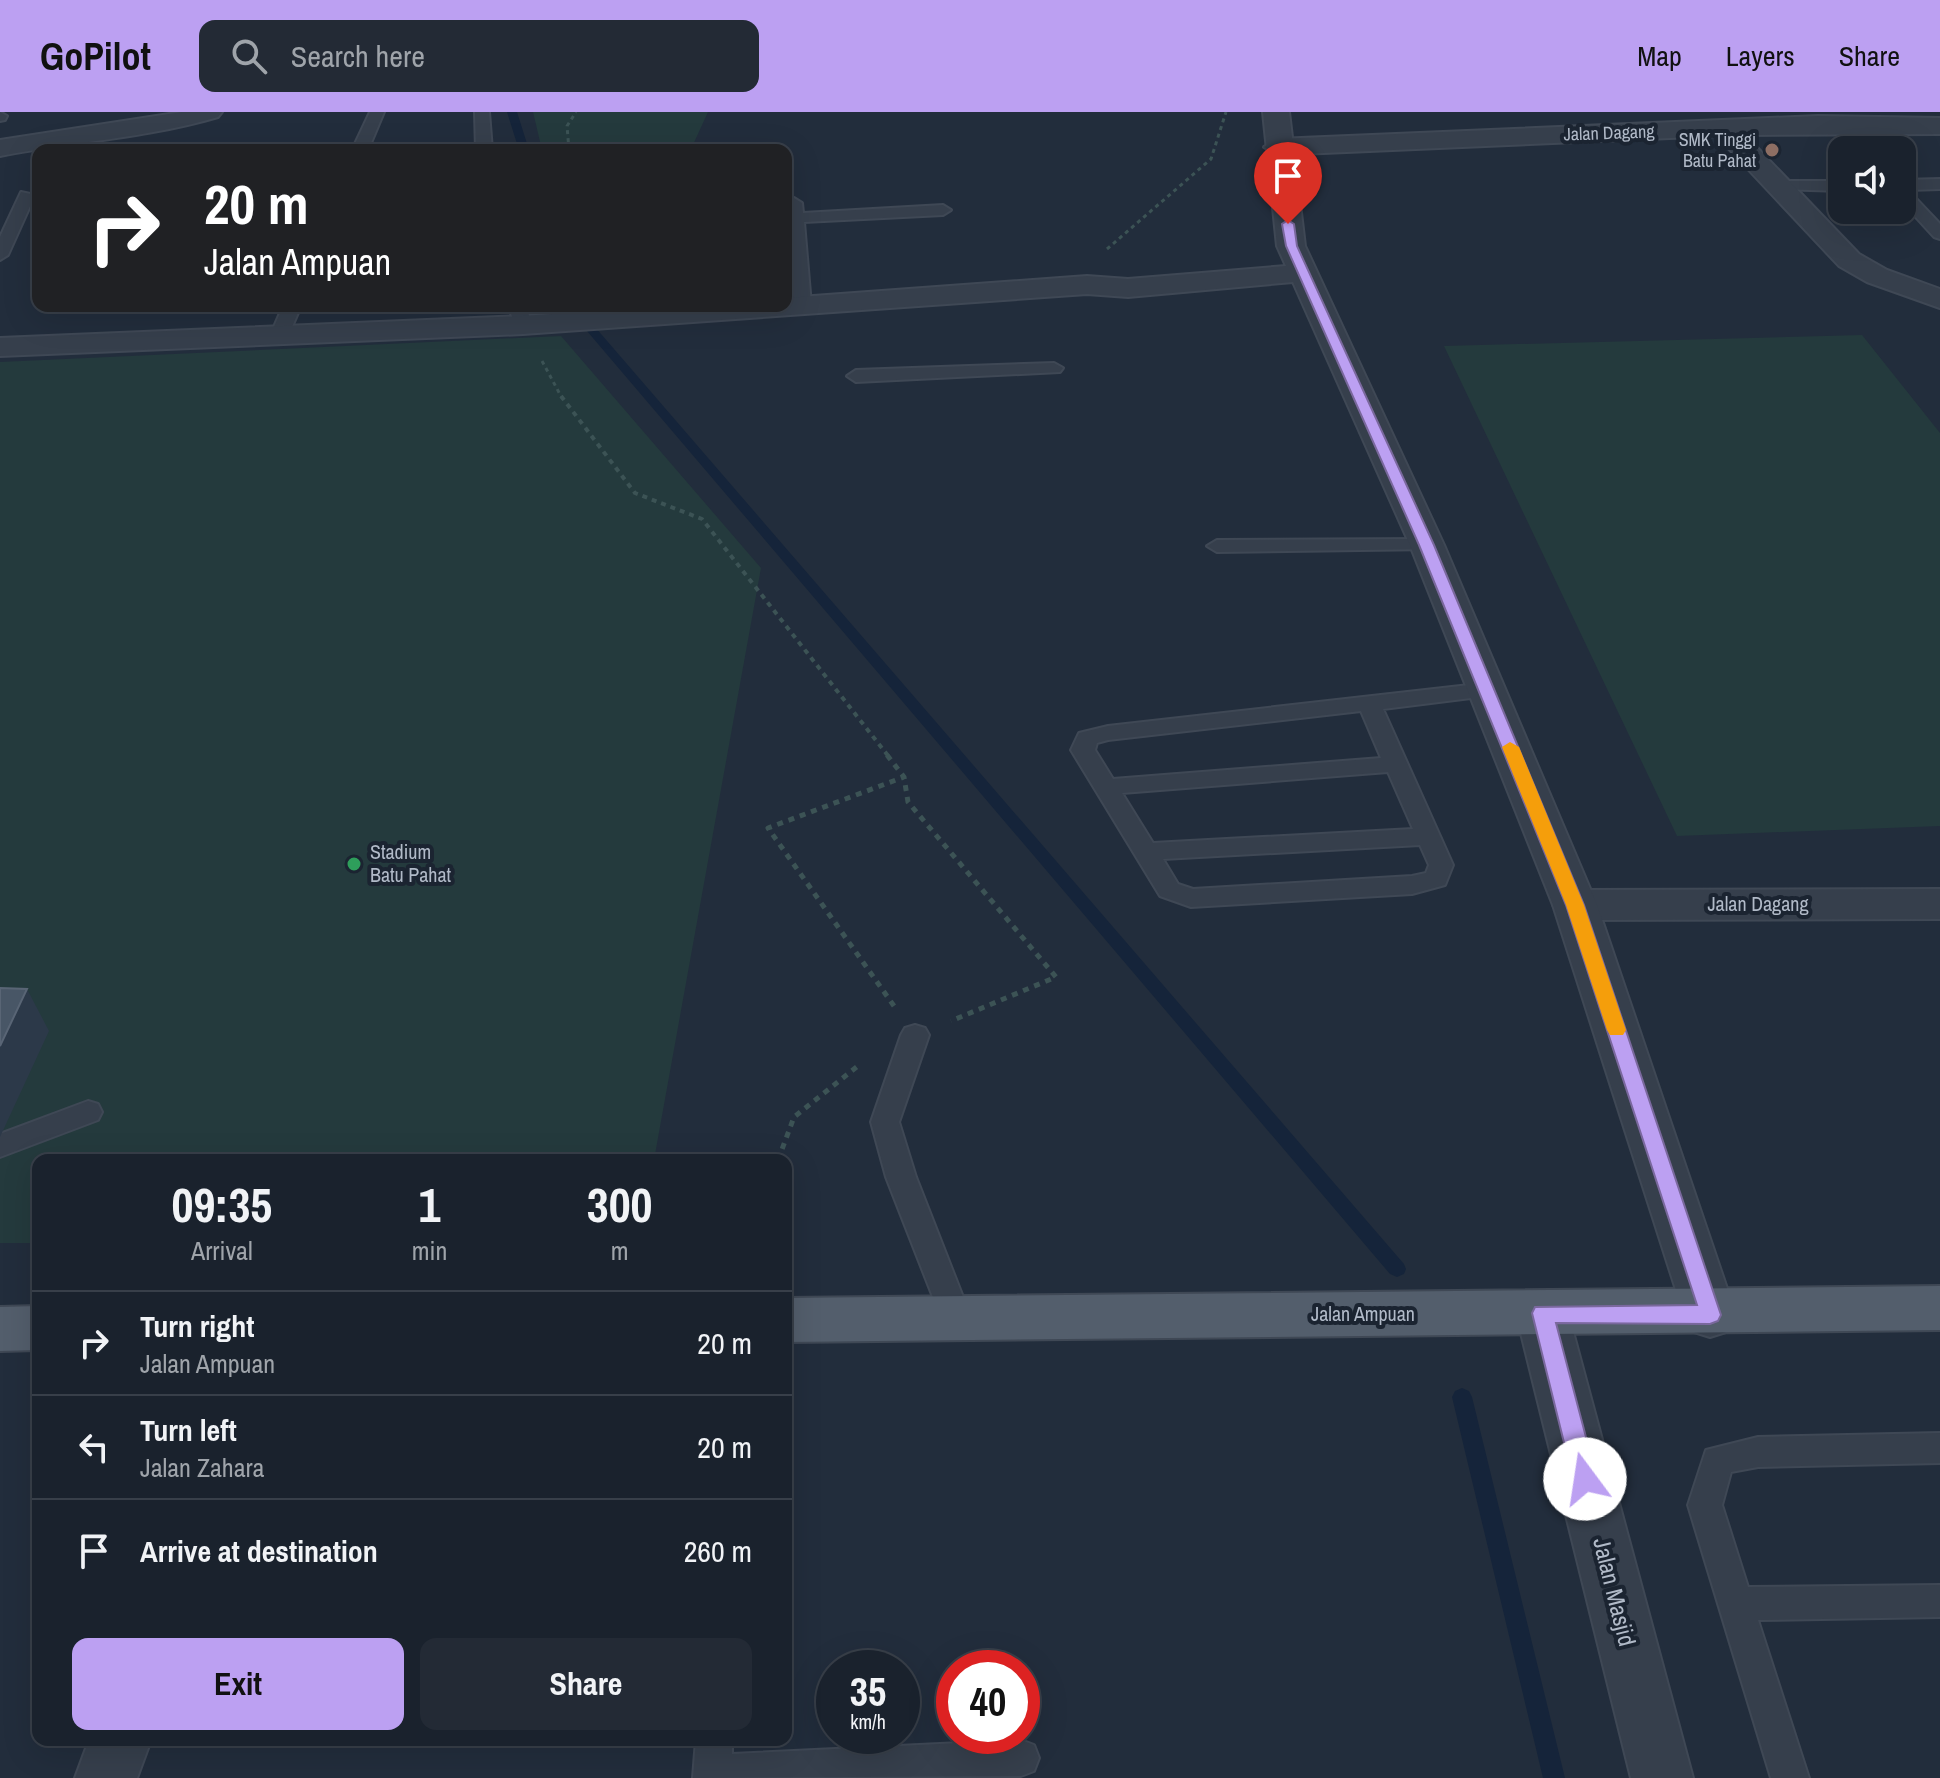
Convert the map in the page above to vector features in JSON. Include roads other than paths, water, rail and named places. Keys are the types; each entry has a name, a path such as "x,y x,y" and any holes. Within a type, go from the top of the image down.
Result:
{"main road":[{"name":"Jalan Ampuan","path":"792,1320 955,1315 1710,1315 1940,1308"},
{"path":"0,1329 32,1328"}],"street":[{"path":"0,148 78,133 175,122 209,112"},
{"path":"1276,112 1277,147 1297,260 1427,545 1575,905 1710,1315"},
{"name":"Jalan Dagang","path":"1277,147 1852,123 1940,126"},
{"path":"1725,129 1849,260 1877,276 1940,299"},
{"path":"792,305 1087,285 1128,288 1297,260"},
{"path":"0,347 279,336 520,316 623,312"},
{"name":"Jalan Dagang","path":"1575,905 1940,904"},
{"name":"Jalan Masjid","path":"1542,1313 1662,1778"},
{"path":"106,1778 118,1746"}],"lane":[{"path":"363,144 377,112"},
{"path":"482,112 484,144"},
{"path":"1916,185 1940,184"},
{"path":"1780,186 1828,186"},
{"path":"0,255 27,195"},
{"path":"1916,207 1940,234"},
{"path":"802,305 792,259 794,210 943,210"},
{"path":"279,336 289,312"},
{"path":"856,376 1054,368"},
{"path":"1217,546 1427,545"},
{"path":"1368,701 1441,865 1436,879 1412,885 1191,898 1169,890 1083,750 1087,738 1368,701 1487,690"},
{"path":"1105,787 1396,764"},
{"path":"1144,852 1428,836"},
{"path":"915,1035 885,1122 901,1177 955,1315"},
{"path":"0,1146 88,1112"},
{"path":"1790,1778 1705,1505 1718,1460 1758,1452 1940,1448"},
{"path":"1736,1604 1940,1601"},
{"path":"713,1764 1021,1758"}],"waterway":[{"path":"512,112 522,144"},
{"path":"591,329 1397,1269"},
{"path":"1462,1397 1554,1778"}],"place":[{"name":"SMK Tinggi Batu Pahat","path":"1772,150"},
{"name":"Stadium Batu Pahat","path":"354,864"}]}
